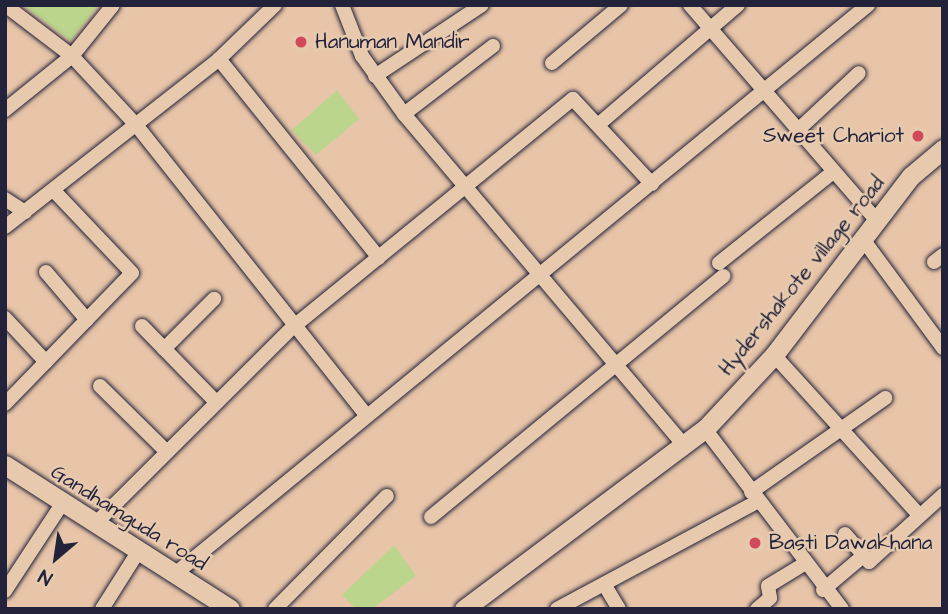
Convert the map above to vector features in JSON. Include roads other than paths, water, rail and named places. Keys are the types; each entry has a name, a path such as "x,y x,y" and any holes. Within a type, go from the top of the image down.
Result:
{"street":[{"path":"5,5 72,56 138,125 293,327 366,415"},
{"path":"5,110 72,56 113,5"},
{"path":"5,227 55,192 219,59 275,5"},
{"path":"342,5 375,76 404,114 685,446"},
{"path":"375,76 482,5"},
{"path":"552,63 621,5"},
{"path":"690,5 876,220"},
{"path":"599,124 738,5"},
{"path":"176,574 366,415 542,275 868,5"},
{"path":"404,114 493,46"},
{"path":"219,59 379,258"},
{"path":"798,130 859,73"},
{"path":"95,524 293,327 573,99 652,184"},
{"name":"Hydershakote village road","path":"464,609 705,429 774,355 911,176 942,151"},
{"path":"431,517 615,364 833,172"},
{"path":"5,404 132,273 55,192"},
{"path":"5,199 25,212"},
{"path":"862,238 943,348"},
{"path":"46,272 87,320"},
{"path":"164,349 214,299"},
{"path":"5,318 46,362"},
{"path":"142,326 216,402"},
{"path":"774,355 843,428 918,514"},
{"path":"100,386 166,451"},
{"path":"556,609 755,496 885,398"},
{"path":"705,429 823,590 842,609"},
{"name":"Gandhamguda road","path":"5,465 62,504 176,574 218,606"},
{"path":"845,534 869,562 918,514 943,495"},
{"path":"275,609 387,496"},
{"path":"5,591 62,504"},
{"path":"102,609 138,552"},
{"path":"823,590 863,556"},
{"path":"757,609 770,598 768,586 804,564"},
{"path":"604,584 619,609"}],"place":[{"name":"Hanuman Mandir","path":"301,42"},
{"name":"Sweet Chariot","path":"918,136"},
{"name":"Basti Dawakhana","path":"755,543"}]}
